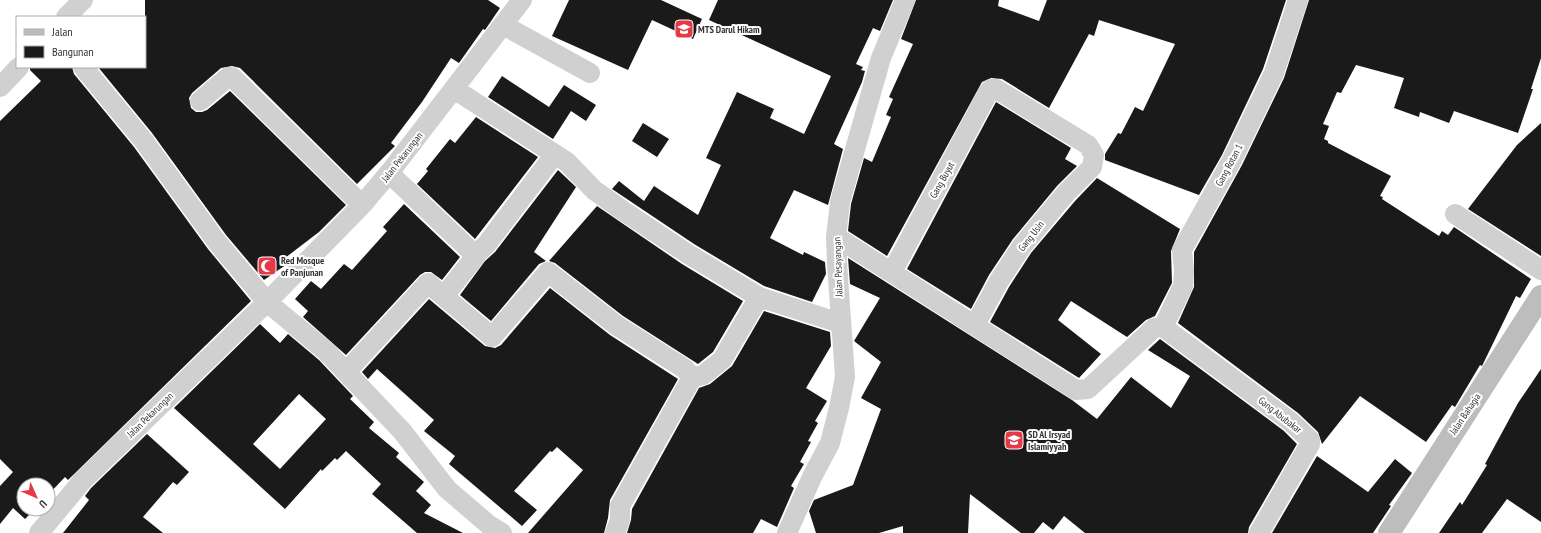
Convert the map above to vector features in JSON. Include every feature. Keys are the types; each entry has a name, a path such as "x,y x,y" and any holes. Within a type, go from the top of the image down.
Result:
{"main road":[{"name":"Jalan Bahagia","path":"1389,533 1541,296"}],"street":[{"path":"67,16 82,0"},
{"name":"Jalan Pekarungan","path":"39,533 83,480 267,302 362,205 454,90 522,0"},
{"name":"Jalan Pesayangan","path":"787,533 812,477 830,443 839,408 845,376 840,323 836,237 840,202 881,58 905,0"},
{"name":"Gang Rotan 1","path":"1163,327 1183,286 1184,270 1182,250 1232,160 1274,73 1298,0"},
{"path":"503,24 590,73"},
{"path":"0,87 18,68"},
{"path":"85,68 143,140 217,242 267,302 327,352 402,431 447,489 489,525 502,533"},
{"path":"200,102 228,77 232,77 362,205"},
{"name":"Gang Usin","path":"975,325 999,281 1022,246 1066,193 1089,171 1094,155 1088,145 996,89 992,89"},
{"name":"Gang Buyut","path":"892,272 988,93 992,89"},
{"path":"454,90 567,162 594,190 622,210 688,254 759,297 840,323"},
{"path":"444,296 475,257 475,255 490,240 555,154"},
{"path":"389,173 475,255"},
{"path":"1455,214 1541,270"},
{"path":"836,237 1073,389 1079,391 1088,389 1154,328 1163,327"},
{"path":"346,372 428,283 492,337 548,272 616,325 685,369 691,378"},
{"path":"616,533 620,520 620,506 691,378 704,375 722,360 759,297"},
{"name":"Gang Abubakar","path":"1163,327 1291,422 1310,440 1310,444 1259,533"}],"building":[{"path":"145,0 488,0 500,8 459,63 451,58 422,102 391,143 395,146 357,184 240,68 232,66 221,68 192,93 189,98 191,108 196,112 202,112 207,110 230,91 346,205 319,232 285,258 290,262 264,280 226,235 152,133 99,68 146,68"},
{"path":"569,0 661,0 702,19 693,39 652,20 628,70 552,36"},
{"path":"718,0 893,0 880,31 873,28 856,64 863,67 861,70 865,71 862,82 834,144 843,149 828,205 794,190 770,238 803,255 804,252 825,262 826,274 812,302 764,286 694,244 612,189 619,181 644,201 654,186 698,215 721,165 706,158 737,92 774,109 770,118 804,134 831,76 709,20"},
{"path":"916,0 999,0 998,6 1039,21 1047,0 1286,0 1263,69 1222,155 1199,195 1105,160 1105,154 1118,133 1121,134 1135,107 1143,111 1175,44 1099,20 1094,36 1089,34 1049,108 1002,79 991,78 982,82 887,256 848,231 851,204 864,158 872,162 891,117 886,115 893,99 889,97 913,44 901,39"},
{"path":"1309,0 1541,0 1541,58 1531,89 1533,89 1518,133 1454,111 1449,123 1420,112 1419,117 1394,108 1404,78 1356,65 1341,93 1337,92 1323,124 1329,126 1324,139 1328,141 1328,143 1391,176 1380,196 1383,197 1382,199 1439,236 1442,231 1448,235 1454,227 1531,279 1520,298 1516,296 1482,366 1480,365 1455,407 1452,405 1426,442 1360,396 1322,444 1318,432 1298,413 1178,323 1194,287 1194,252 1242,165 1284,78"},
{"path":"30,68 72,68 74,74 134,147 208,249 251,301 68,480 65,477 56,487 56,477 16,477 16,511 13,508 0,524 0,486 13,472 0,459 0,121 41,81 30,70"},
{"path":"502,76 549,107 564,85 596,105 586,121 571,111 553,139 488,97"},
{"path":"996,102 1071,148 1065,159 1077,166 1057,186 1013,239 989,275 971,309 907,269"},
{"path":"476,117 538,157 475,239 417,184 428,171 426,169 450,139 455,143"},
{"path":"643,123 669,139 657,157 632,141"},
{"path":"1541,123 1541,256 1468,209 1517,145"},
{"path":"558,170 576,187 534,252 546,261 539,264 491,321 460,295 485,261 495,252"},
{"path":"1097,178 1180,229 1171,251 1172,283 1155,316 1146,320 1127,337 1071,301 1058,320 1101,354 1079,378 990,322 1009,287 1031,253 1075,201"},
{"path":"404,204 460,257 442,280 431,272 425,272 420,275 346,355 303,317 308,311 295,299 311,281 321,289 344,264 352,270 387,231 383,227"},
{"path":"597,206 682,264 743,301 713,352 698,364 623,316 555,263 549,261"},
{"path":"848,258 1072,400 1097,419 1131,377 1171,408 1190,376 1148,350 1160,339 1284,431 1297,444 1249,527 1248,533 1085,533 1064,516 1053,530 1043,522 1034,533 1021,533 970,494 968,533 903,533 903,526 879,533 816,533 809,511 814,500 853,485 881,409 861,398 881,362 854,341 880,298 850,284"},
{"path":"550,288 610,335 678,379 610,500 608,518 604,533 528,533 583,470 557,447 552,452 550,451 514,491 537,510 522,526 449,464 455,456 424,431 434,420 377,369 368,379 362,372 429,299 485,346 495,348 501,345"},
{"path":"764,311 830,332 831,346 806,388 827,401 815,421 818,423 808,441 811,442 800,462 804,464 791,486 794,488 777,527 761,519 753,533 627,533 631,520 632,509 699,388 710,384 732,366"},
{"path":"260,324 280,343 288,334 319,360 353,396 350,399 374,422 369,428 399,453 396,457 424,482 416,491 431,505 424,513 463,533 417,533 372,494 381,484 346,451 337,460 335,458 322,471 321,469 285,509 174,408","holes":["299,394 326,419 280,469 253,444"]},
{"path":"1541,369 1541,522 1507,499 1482,533 1439,533 1460,502 1462,505 1487,465 1485,464 1518,403"},
{"path":"147,434 189,472 177,485 173,482 143,517 163,533 63,533 89,500 85,496 91,488"},
{"path":"1317,456 1368,492 1395,459 1412,473 1389,505 1391,506 1373,533 1272,533"}],"place":[{"name":"MTS Darul Hikam","path":"684,29"},
{"name":"Red Mosque of Panjunan","path":"267,266"},
{"name":"SD Al Irsyad Islamiyyah","path":"1014,440"}]}
